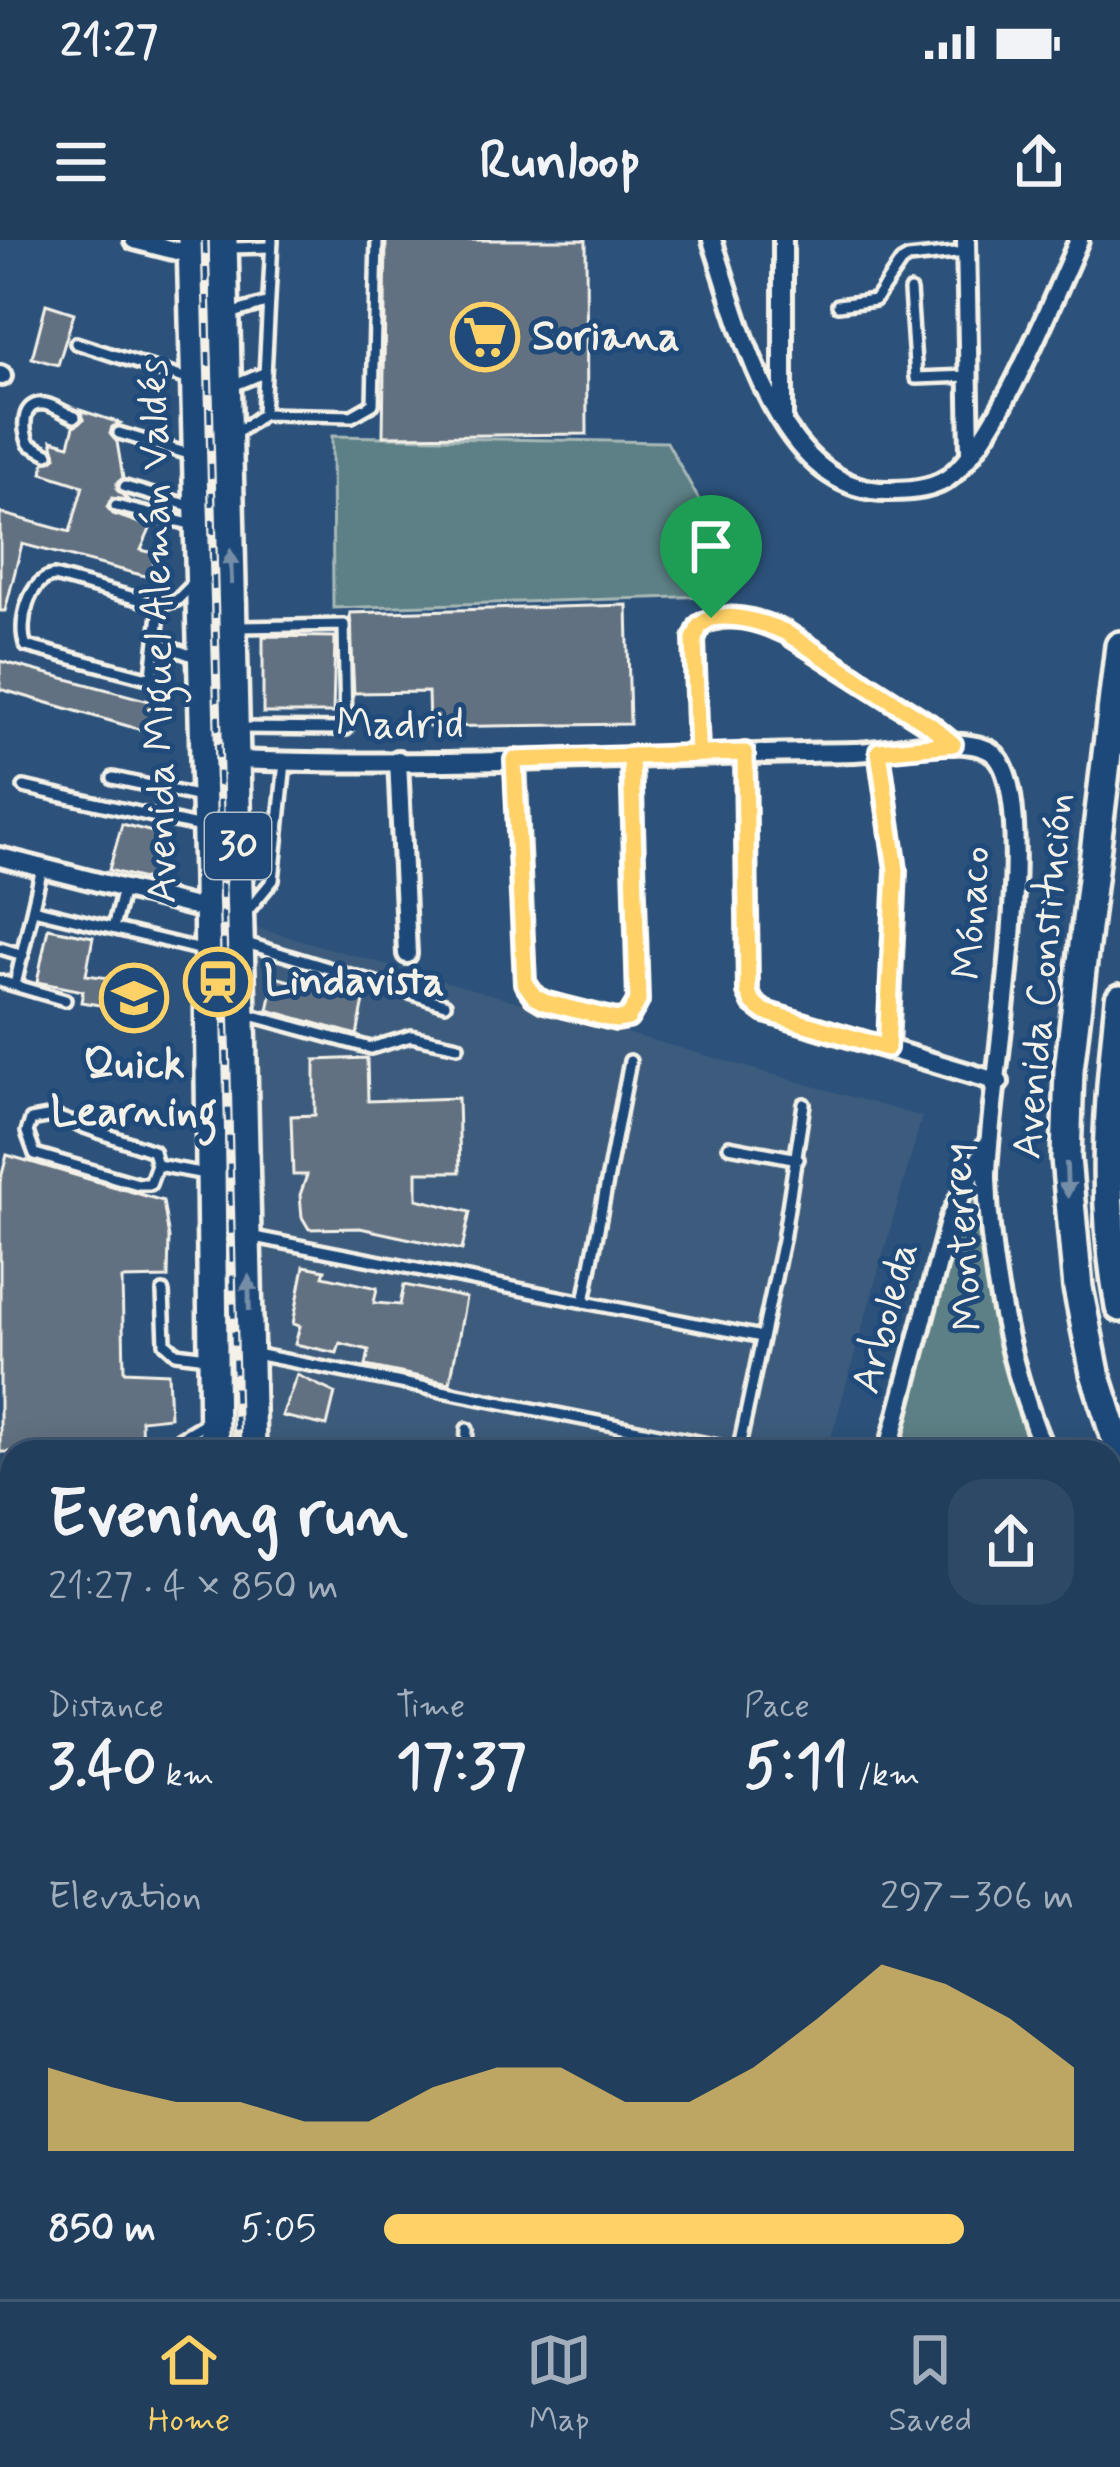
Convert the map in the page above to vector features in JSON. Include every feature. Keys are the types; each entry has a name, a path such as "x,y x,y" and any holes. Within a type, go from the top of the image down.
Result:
{"highway":[{"name":"Avenida Miguel Alemán Valdés","path":"223,244 251,1440"},
{"path":"192,248 207,301 225,316"},
{"name":"Avenida Miguel Alemán Valdés","path":"192,248 208,878 214,1440"},
{"path":"199,517 208,491 209,430 227,388"},
{"name":"Avenida Constitución","path":"1117,1440 1086,1331 1072,1245 1066,1158 1069,1070 1120,646"},
{"path":"202,661 214,682 218,741 236,760 219,791 218,839 208,878"},
{"path":"207,910 221,921 229,1000 243,1013"},
{"name":"Avenida Constitución","path":"1120,999 1106,1143 1120,1307"}],"street":[{"path":"134,240 192,248"},
{"path":"712,240 783,426 815,466 860,488 887,492 927,488 950,477 970,453 999,411 1079,240"},
{"path":"783,240 783,426"},
{"path":"966,246 970,453"},
{"path":"751,350 770,354 784,340"},
{"path":"698,754 694,639 700,625 724,616 785,632 953,744"},
{"name":"Madrid","path":"236,760 514,760 879,751 953,744 980,746 995,753"},
{"path":"879,751 896,870 887,1048"},
{"path":"745,753 748,992 753,1003 765,1012 999,1082"},
{"name":"Mónaco","path":"995,753 1006,768 1011,788 1016,845 999,1082"},
{"path":"514,760 525,983 544,1002 616,1020 628,1018 638,1001 631,756"},
{"path":"398,760 407,954"},
{"path":"0,857 207,910"},
{"name":"Monterrey","path":"999,1082 989,1140 991,1231 1001,1318 1042,1440"},
{"name":"Arboleda","path":"891,1440 950,1218 989,1140"}],"lane":[{"path":"227,439 263,414 352,416 373,404 377,240"},
{"path":"223,244 272,244 263,414"},
{"path":"838,305 875,300 908,258 966,246"},
{"path":"910,291 916,378 969,376"},
{"path":"225,316 266,303"},
{"path":"76,343 196,381"},
{"path":"227,388 264,373"},
{"path":"48,454 28,444 23,431 26,414 45,404 75,417"},
{"path":"119,433 197,456"},
{"path":"125,487 199,517"},
{"path":"116,506 199,517"},
{"path":"160,604 154,672 144,677 37,651 26,646 22,636 35,584 44,577 77,579 160,604 185,595 200,571"},
{"path":"233,627 344,625 346,729 236,728"},
{"path":"158,643 202,661"},
{"path":"285,762 273,880 240,930 445,1004"},
{"path":"113,778 206,799"},
{"path":"24,787 206,828"},
{"path":"15,985 42,868"},
{"path":"113,928 123,889"},
{"path":"33,909 207,951"},
{"path":"0,948 23,956"},
{"path":"0,981 65,1000"},
{"path":"243,1013 370,1048 411,1036 458,1046"},
{"path":"584,1302 630,1061"},
{"path":"740,1440 805,1104"},
{"path":"53,1116 153,1151 157,1165 150,1184 138,1184 35,1154 27,1132 31,1120 53,1116"},
{"path":"730,1146 798,1159"},
{"path":"157,1165 210,1175"},
{"path":"247,1235 762,1337"},
{"path":"163,1292 165,1343 176,1353 213,1358"},
{"path":"250,1353 683,1440"},
{"path":"179,1440 214,1419"},
{"path":"467,1429 467,1440"}],"shaded area":[{"path":"219,917 922,1117 830,1440 233,1440"}],"green space":[{"path":"332,436 667,442 704,509 710,596 333,608"},
{"path":"974,1193 1001,1359 1031,1440 900,1440 963,1201"}],"building":[{"name":"Soriana","path":"386,240 586,240 587,434 383,436"},
{"path":"46,304 74,313 58,365 32,358"},
{"path":"80,410 120,423 110,434 117,442 123,478 117,490 128,500 112,498 107,507 113,514 151,527 141,550 154,553 153,578 22,544 5,611 0,611 0,513 70,532 83,486 42,473 45,462 56,457 52,440 69,445 74,426 84,419"},
{"path":"627,605 630,724 429,727 428,692 354,693 350,613"},
{"path":"263,636 335,637 333,713 263,713"},
{"path":"0,661 157,703 152,733 0,689"},
{"path":"122,824 164,835 151,881 109,870"},
{"path":"48,928 93,937 86,975 117,979 116,988 143,991 142,1012 81,1002 83,991 37,982"},
{"path":"275,977 364,1001 357,1035 268,1010"},
{"path":"367,1058 368,1101 458,1098 460,1172 417,1172 417,1199 470,1212 462,1250 360,1228 309,1229 302,1217 300,1195 307,1175 293,1175 291,1116 315,1115 315,1060"},
{"path":"7,1155 163,1201 168,1278 122,1279 124,1371 168,1373 170,1417 141,1420 142,1440 0,1440 0,1182"},
{"path":"304,1266 325,1270 323,1276 377,1288 374,1303 400,1305 404,1285 466,1298 450,1383 366,1366 369,1350 340,1343 337,1353 295,1344 300,1326 293,1324"},
{"path":"297,1375 335,1393 327,1426 282,1416"}],"railway":[{"path":"205,240 237,1440"}],"place":[{"name":"Soriana","path":"485,337"},
{"name":"Lindavista","path":"218,982"},
{"name":"Quick Learning","path":"134,998"}],"route":[{"path":"711,618 700,625 694,639 698,754 631,756 514,760 525,983 544,1002 616,1020 634,1012 638,1001 631,756 745,753 748,992 753,1003 765,1012 887,1048 896,870 879,751 953,744 785,632 764,623 711,618"}]}
